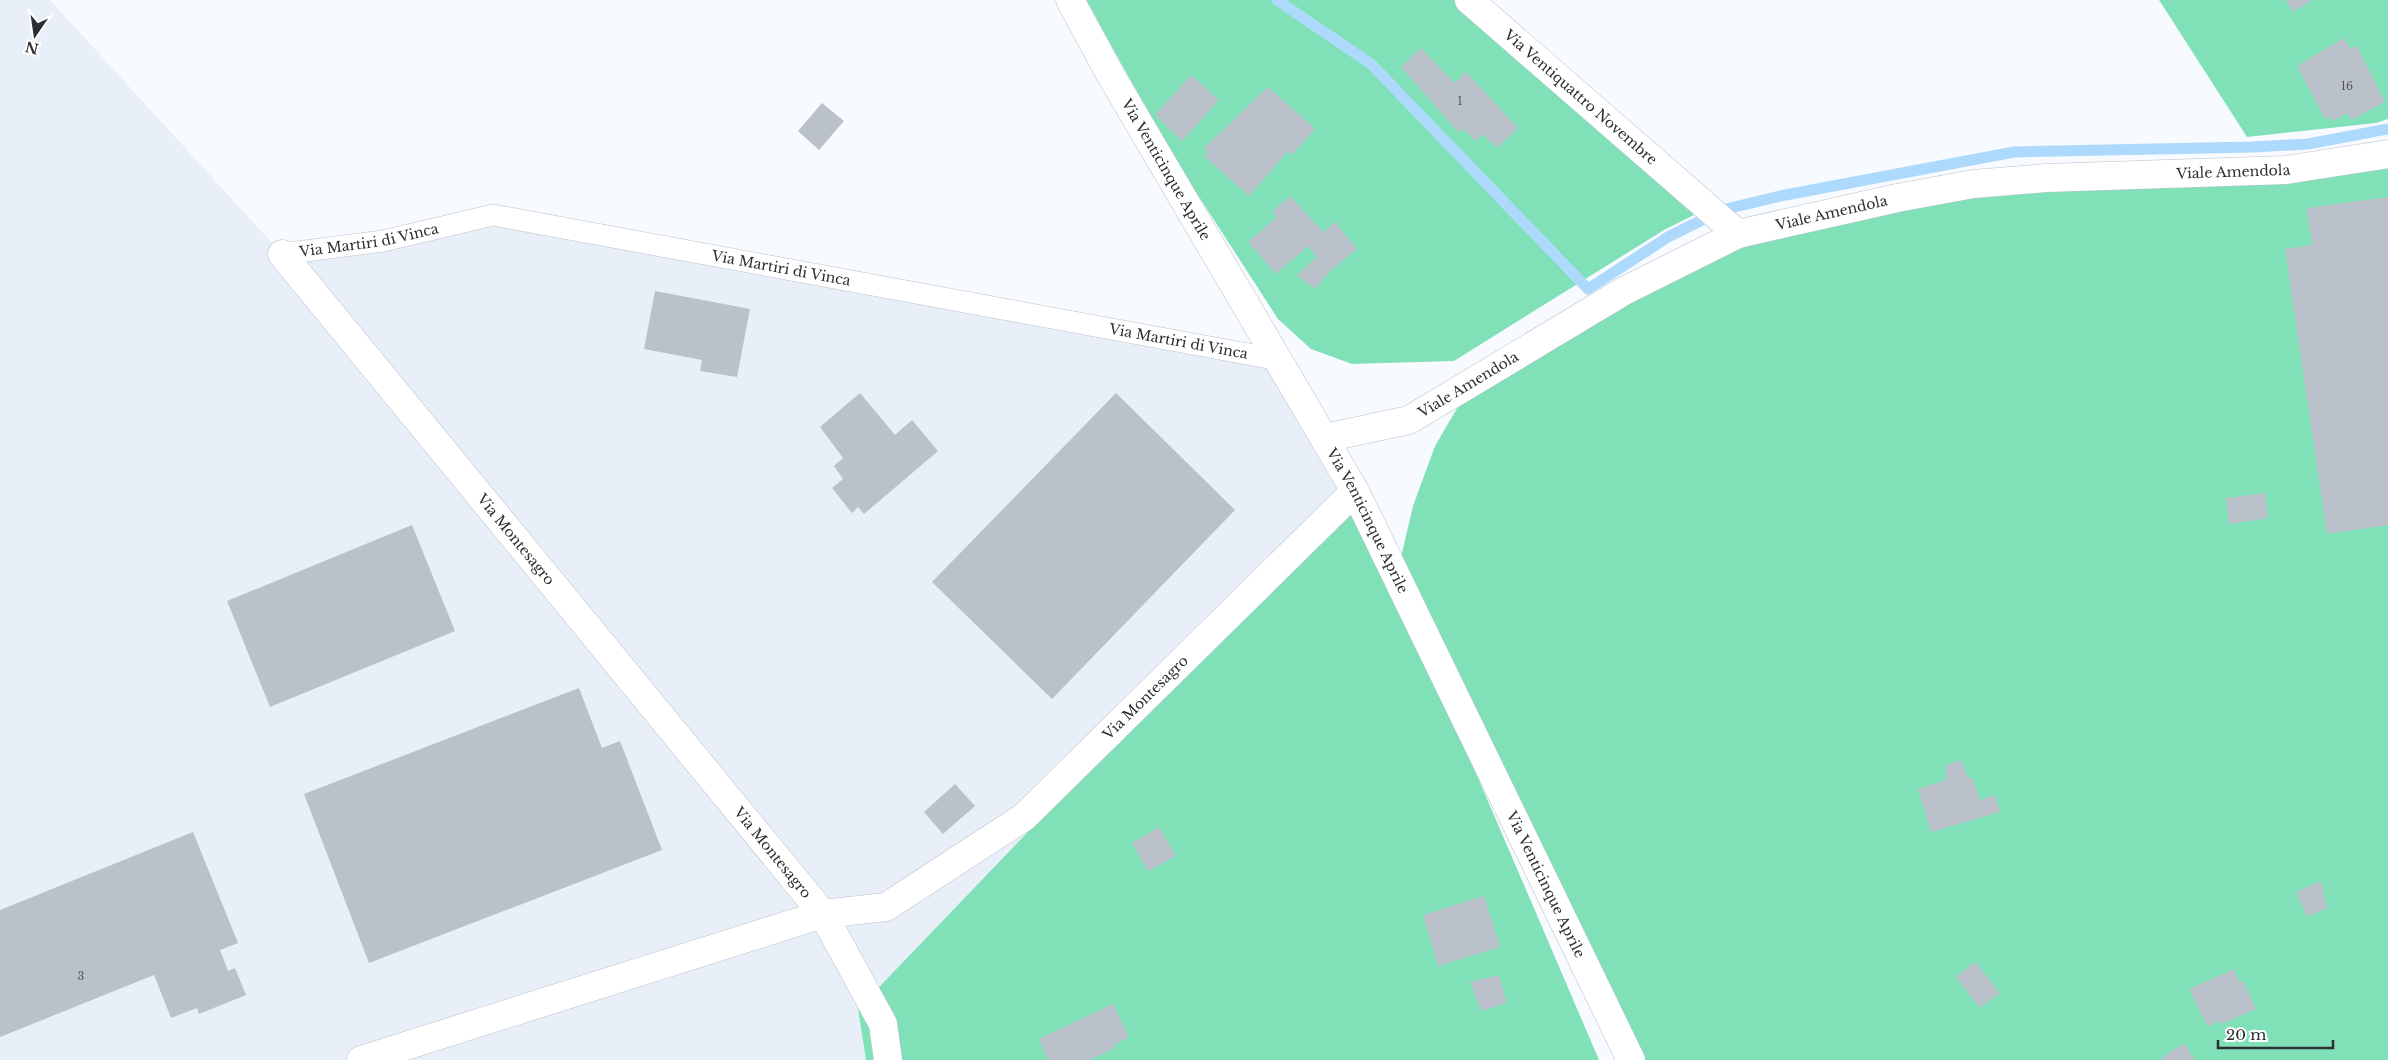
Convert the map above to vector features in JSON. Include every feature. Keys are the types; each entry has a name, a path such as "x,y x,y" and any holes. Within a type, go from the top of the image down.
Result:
{"street":[{"name":"Via Venticinque Aprile","path":"1070,0 1110,74 1280,360 1355,491 1631,1060"},
{"name":"Via Ventiquattro Novembre","path":"1469,0 1730,228"},
{"name":"Viale Amendola","path":"1325,438 1409,420 1730,228 1973,184 2046,178 2286,170 2388,154"},
{"name":"Via Montesagro","path":"282,254 823,914 886,907 1024,817 1355,491"},
{"path":"361,1060 823,914 883,1024 888,1060"}],"lane":[{"name":"Via Martiri di Vinca","path":"282,254 383,241 493,215 1280,360"}],"shaded area":[{"path":"0,0 50,0 282,254 493,215 1280,360 1355,491 858,1009 866,1060 0,1060"}],"green space":[{"path":"1086,0 1454,0 1698,213 1664,230 1454,361 1352,364 1311,349 1278,319 1172,155"},
{"path":"2159,0 2388,0 2388,119 2376,123 2247,137"},
{"path":"2388,160 2388,1060 1637,1060 1398,570 1413,506 1435,446 1466,393 1739,239 1899,203"},
{"path":"1355,491 1599,1060 866,1060 858,1009"}],"building":[{"path":"2286,0 2312,0 2293,12"},
{"path":"2344,38 2350,49 2357,46 2385,102 2351,120 2347,113 2333,121 2330,117 2325,119 2297,66"},
{"path":"1421,48 1454,83 1466,72 1518,128 1497,148 1483,134 1475,141 1464,129 1459,133 1401,67"},
{"path":"1191,75 1219,100 1182,141 1155,115"},
{"path":"1268,87 1315,129 1292,155 1288,151 1249,196 1204,156 1208,152 1204,148"},
{"path":"822,103 844,121 819,150 798,131"},
{"path":"1290,196 1323,232 1335,222 1357,249 1331,270 1315,289 1297,275 1317,257 1308,246 1276,274 1248,242 1277,217 1272,212"},
{"path":"2388,197 2388,525 2327,534 2285,249 2312,245 2307,208"},
{"path":"655,291 750,309 737,377 700,371 702,360 644,349"},
{"path":"860,393 895,435 912,420 938,451 864,514 858,507 852,513 832,488 843,479 834,466 843,458 820,427"},
{"path":"1116,393 1235,510 1052,699 932,582"},
{"path":"2265,493 2268,518 2229,524 2226,498"},
{"path":"412,525 455,631 270,707 227,601"},
{"path":"579,688 602,748 620,741 662,850 369,963 304,794"},
{"path":"1961,760 1968,778 1972,777 1980,800 1995,795 2000,812 1931,832 1918,789 1946,780 1946,765"},
{"path":"955,784 975,806 943,834 924,812"},
{"path":"1159,827 1176,856 1148,871 1132,843"},
{"path":"193,832 238,943 220,950 228,971 235,968 246,995 199,1014 197,1008 171,1018 154,975 0,1037 0,910"},
{"path":"2321,881 2327,908 2307,917 2296,892"},
{"path":"1484,896 1500,947 1438,966 1423,915"},
{"path":"1975,962 2000,993 1980,1008 1956,977"},
{"path":"2234,969 2239,982 2243,981 2256,1009 2221,1024 2221,1020 2208,1027 2189,989"},
{"path":"1499,975 1507,1003 1481,1011 1470,982"},
{"path":"1113,1004 1129,1037 1114,1045 1115,1048 1089,1060 1048,1060 1039,1039"},
{"path":"2184,1043 2195,1060 2163,1060 2163,1057"}],"waterway":[{"path":"1277,0 1371,64 1588,289 1668,237 1722,210 1780,196 2014,152 2253,147 2308,144 2388,129"}]}
